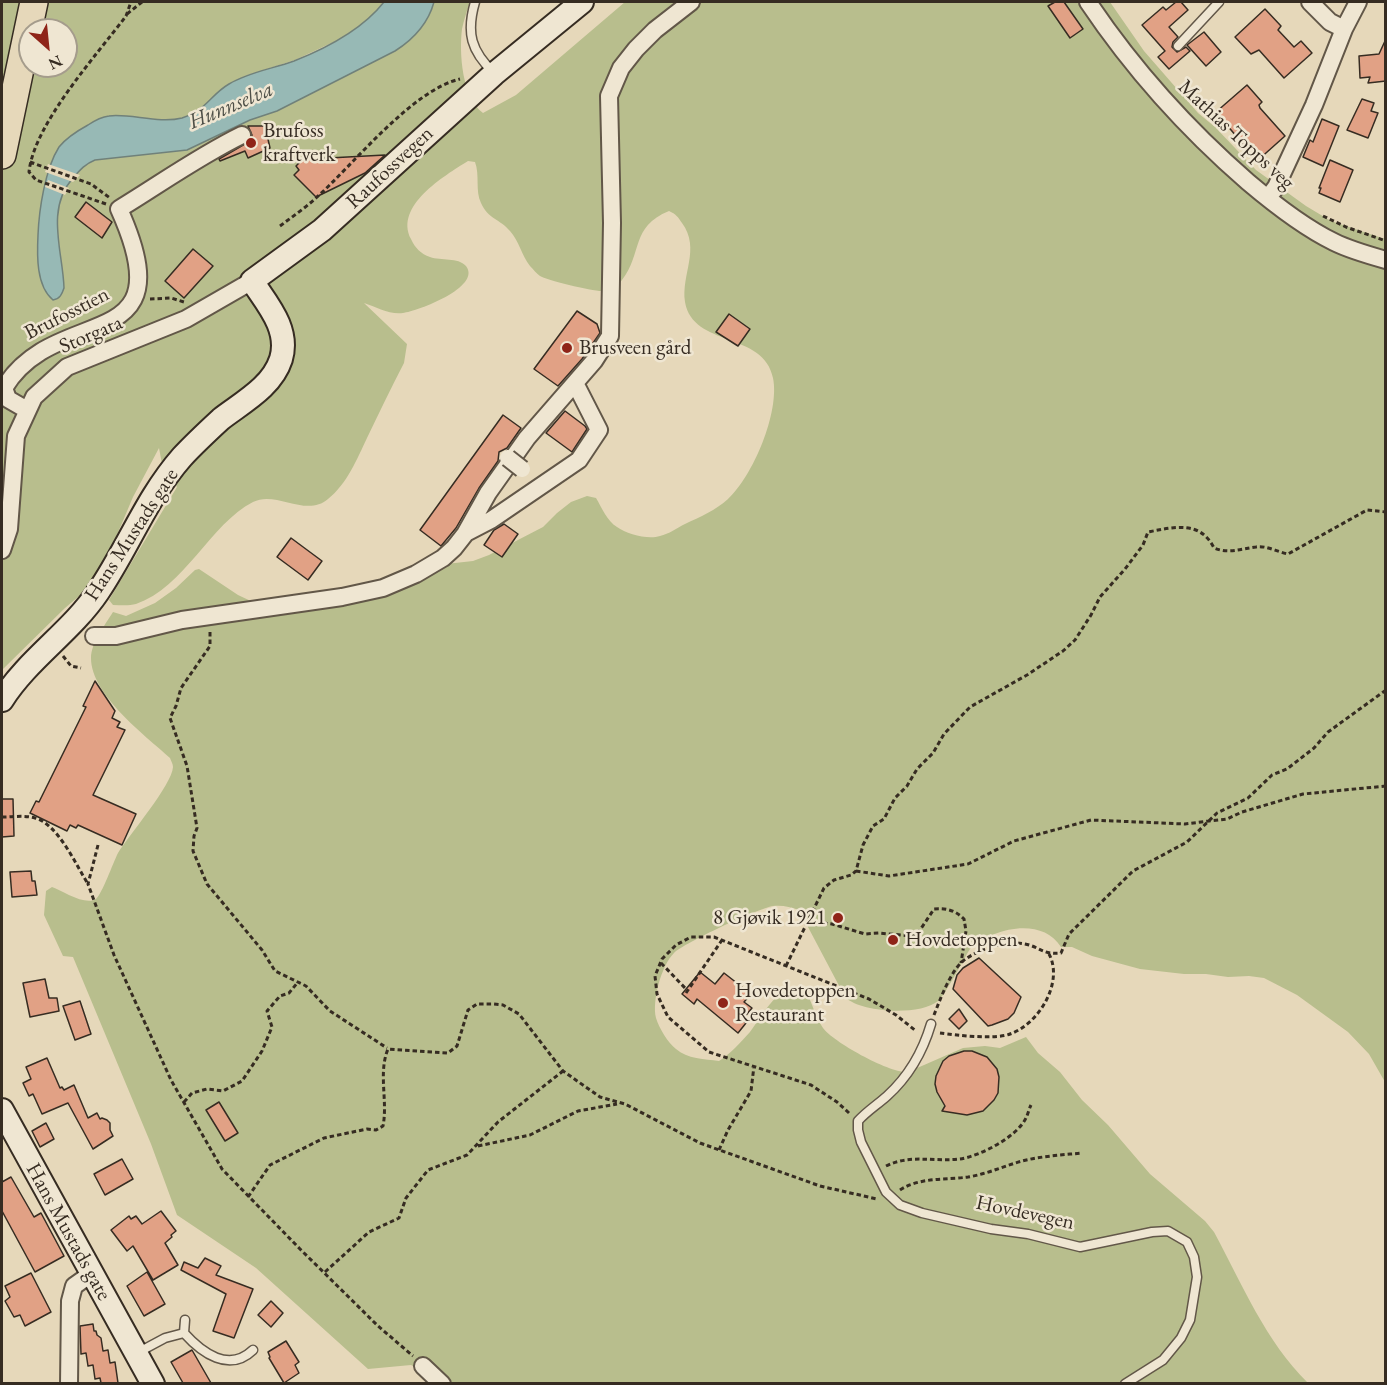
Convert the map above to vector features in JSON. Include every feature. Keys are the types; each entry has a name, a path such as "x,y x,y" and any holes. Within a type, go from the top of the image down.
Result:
{"highway":[{"path":"2,155 34,2"}],"main road":[{"name":"Raufossvegen","path":"252,281 322,230 494,74 582,2"},
{"name":"Hans Mustads gate","path":"2,700 17,679 86,625 97,593 150,499 173,468 221,420 263,386 277,369 283,349 281,329 252,281"},
{"name":"Hans Mustads gate","path":"2,1110 153,1383"}],"street":[{"path":"86,625 116,636 182,620 342,597 383,588 416,574 443,558 465,534 488,493 527,438 594,361 610,336 612,223 609,96 621,68 636,50 655,30 691,2"},
{"name":"Mathias Topps veg","path":"1088,2 1130,60 1173,111 1228,165 1304,225 1333,242 1386,260"},
{"path":"1310,2 1330,22 1344,29"},
{"path":"1268,198 1276,187 1314,105 1344,29 1358,2"},
{"path":"119,209 171,178 213,148 242,135"},
{"name":"Brufosstien","path":"27,410 8,399 4,388 15,371 39,352 58,342 116,320 128,309 137,293 138,264 132,240 119,209"},
{"name":"Raufossvegen","path":"188,311 252,281"},
{"name":"Storgata","path":"2,550 9,529 16,436 34,397 67,367 188,311"},
{"path":"465,534 491,520 579,460 599,430 576,383"},
{"path":"508,458 542,485"},
{"path":"69,1383 70,1301 74,1286 91,1274"},
{"path":"423,1366 442,1383"}],"lane":[{"path":"475,2 471,31 473,48 494,74"},
{"path":"1178,46 1219,2"},
{"path":"858,1121 902,1078 923,1049 929,1032"},
{"name":"Hovdevegen","path":"858,1121 861,1142 886,1192 900,1205 933,1216 991,1229 1028,1234 1080,1247 1152,1232 1168,1231 1187,1242 1194,1257 1197,1277 1190,1320 1181,1338 1163,1360 1125,1383"},
{"path":"185,1320 184,1333 212,1356 230,1360 245,1358 253,1350"},
{"path":"136,1353 165,1338 184,1333"}],"path":[{"path":"126,15 131,2"},
{"path":"119,209 31,177 30,162 36,143 61,102 126,15 142,2"},
{"path":"280,226 316,198 407,109 445,82 465,78"},
{"path":"30,162 91,184 109,197 119,209"},
{"path":"1315,212 1346,227 1386,241"},
{"path":"137,293 151,299 171,298 188,311"},
{"path":"786,966 824,888 834,880 852,875 856,871 863,845 873,826 884,819 895,798 908,786 917,769 933,753 944,734 970,708 1028,675 1075,640 1092,615 1100,597 1143,545 1148,532 1191,527 1209,538 1214,548 1224,552 1258,546 1288,554 1367,510 1386,512"},
{"path":"208,616 210,646 181,688 170,718 187,766 191,786 196,828 193,851 207,884 262,950 275,971 306,986 330,1011 388,1049 448,1053 457,1046 468,1010 477,1004 503,1005 519,1014 563,1071 600,1096 625,1104 691,1139 719,1150 820,1186 900,1205"},
{"path":"961,963 980,952 1002,945 1025,944 1048,954 1061,954 1070,934 1133,871 1187,842 1217,813 1248,798 1272,775 1287,769 1314,748 1328,732 1386,690"},
{"path":"856,871 889,876 968,864 1014,841 1091,820 1185,824 1227,819 1242,812 1303,794 1386,786"},
{"path":"2,817 35,818 45,822 61,840 88,884 114,954 171,1080 222,1169 378,1326 423,1366"},
{"path":"88,884 98,845"},
{"path":"808,921 832,924 865,934 888,933 916,936 934,909 948,909 957,912 964,919 966,931 961,963 942,996 929,1032"},
{"path":"858,1121 837,1102 812,1085 709,1052 668,1017 657,994 655,976 661,963 676,945 691,937 714,937 869,999 929,1032 972,1036 1010,1035 1028,1023 1040,1010 1054,982 1054,964 1048,954"},
{"path":"661,963 686,991 722,940"},
{"path":"184,1102 192,1093 207,1089 223,1091 242,1081 262,1051 272,1027 267,1011 280,996 289,993 298,982"},
{"path":"248,1197 270,1165 324,1138 367,1129 376,1130 383,1126 386,1112 383,1098 385,1056 388,1049"},
{"path":"719,1150 751,1091 754,1066"},
{"path":"324,1272 369,1232 399,1218 406,1198 428,1170 467,1155 478,1146 498,1122 563,1071"},
{"path":"478,1146 530,1135 578,1111 618,1103"},
{"path":"877,1172 888,1164 908,1158 960,1159 979,1153 1016,1131 1026,1118 1031,1105"},
{"path":"891,1196 905,1187 933,1180 968,1177 1023,1161 1082,1153"}],"green space":[{"path":"2,2 384,2 367,21 342,38 295,60 245,76 227,85 200,111 179,119 148,119 47,173 38,225 38,245 64,288 58,231 60,203 65,190 85,165 95,160 187,150 250,120 277,111 395,51 414,36 424,24 434,2 470,2 462,29 462,62 470,97 483,113 516,95 625,2 1110,2 1144,51 1198,113 1215,127 1256,170 1331,221 1385,239 1385,1082 1369,1054 1348,1032 1297,995 1264,978 1184,974 1140,969 1092,956 1072,947 1061,947 1053,937 1030,928 1003,931 979,942 970,949 938,1001 929,1006 905,1011 891,1011 864,1006 845,997 799,910 783,906 765,908 738,919 674,953 665,966 659,984 655,1002 656,1018 667,1039 680,1052 696,1058 719,1061 747,1036 766,1009 780,995 787,990 805,989 820,1023 829,1034 876,1063 908,1072 963,1048 985,1046 1000,1048 1026,1037 1038,1053 1060,1072 1082,1100 1108,1125 1150,1174 1205,1221 1214,1232 1267,1331 1293,1367 1308,1383 444,1383 411,1365 368,1369 256,1268 177,1215 151,1144 73,957 63,956 44,915 46,891 52,887 86,901 96,899 118,853 166,786 173,767 170,758 121,713 100,686 93,672 91,658 96,640 113,612 126,616 155,603 199,569 238,595 255,603 295,602 446,564 473,561 543,527 571,502 587,496 596,498 608,518 621,530 644,537 660,536 670,532 723,503 747,475 762,443 772,408 773,378 767,363 757,353 701,327 691,317 685,302 690,242 682,223 671,212 657,217 648,225 628,270 621,282 614,287 598,291 560,283 539,275 530,266 513,235 487,212 478,193 475,162 468,161 424,193 409,215 408,227 416,248 427,256 463,263 469,274 465,282 457,290 434,303 403,313 393,313 364,303 407,344 404,363 355,463 335,493 319,504 310,506 271,499 253,502 223,525 183,570 153,596 136,604 113,605 109,600 177,487 162,464 159,448 133,497 98,580 65,608 2,670"}],"water":[{"name":"Hunnselva","path":"384,2 434,2 424,24 414,36 395,51 277,111 250,120 187,150 95,160 88,163 73,178 60,203 58,231 64,288 60,296 53,300 47,294 43,287 38,261 40,214 50,167 59,147 65,140 100,118 117,115 173,120 190,115 223,88 237,80 294,61 343,37 355,30"}],"pier":[{"path":"48,164 80,175 73,182 45,172"},
{"path":"48,180 69,188 65,195 45,187"}],"building":[{"path":"1055,2 1064,2 1083,29 1070,38 1048,6"},
{"path":"1176,2 1181,2 1188,10 1169,27 1178,37 1172,47 1177,52 1186,47 1190,51 1169,69 1158,57 1165,51 1142,25 1163,7 1166,10"},
{"path":"1265,9 1281,26 1278,30 1294,47 1301,41 1312,53 1284,78 1259,50 1251,54 1235,37"},
{"path":"1204,32 1221,52 1206,66 1187,45"},
{"path":"1385,41 1386,81 1368,83 1370,77 1360,78 1359,56 1379,54"},
{"path":"1247,85 1262,102 1259,105 1260,108 1285,136 1257,161 1216,112"},
{"path":"1362,99 1374,103 1371,111 1378,113 1368,138 1347,130"},
{"path":"1322,119 1339,126 1323,166 1303,157 1310,140 1313,142"},
{"name":"Brufoss kraftverk","path":"248,126 265,126 270,148 248,158 245,151 220,161 219,159 250,141 252,135"},
{"path":"307,155 310,159 385,155 365,173 316,197 294,175 299,170 296,166"},
{"path":"1330,160 1353,170 1340,202 1319,193"},
{"path":"86,202 112,222 102,238 75,217"},
{"path":"193,249 213,266 184,298 165,281"},
{"path":"577,311 597,324 600,333 582,359 558,386 534,369"},
{"path":"729,314 750,329 738,346 716,332"},
{"path":"565,411 587,429 572,452 546,433"},
{"path":"503,415 521,428 507,448 499,452 498,461 456,528 441,546 420,530"},
{"path":"504,524 518,534 502,557 484,545 494,530"},
{"path":"291,538 322,561 308,580 277,557"},
{"path":"95,681 115,711 112,718 120,722 117,727 125,730 93,795 136,814 122,845 78,825 76,828 70,825 67,831 30,813 36,801 39,802 86,707 83,706"},
{"path":"2,799 13,799 14,836 2,837"},
{"path":"31,871 37,895 12,897 10,872"},
{"path":"979,958 1021,997 1014,1013 1008,1019 988,1026 953,989 957,975 963,968"},
{"name":"Hovedetoppen Restaurant","path":"700,972 715,984 724,973 751,994 744,1002 752,1008 742,1020 746,1023 738,1033 697,999 694,1004 682,994"},
{"path":"45,979 49,998 57,998 59,1011 30,1017 23,983"},
{"path":"80,1001 91,1034 75,1040 63,1006"},
{"path":"959,1009 967,1021 959,1029 949,1019"},
{"path":"972,1051 987,1057 997,1069 999,1077 998,1093 994,1100 983,1111 967,1115 942,1111 945,1106 935,1084 943,1061 949,1056"},
{"path":"47,1058 60,1088 64,1090 74,1085 88,1118 97,1113 100,1119 107,1120 113,1136 93,1149 68,1103 42,1114 33,1094 29,1096 23,1083 31,1079 26,1067"},
{"path":"219,1102 238,1133 225,1141 206,1110"},
{"path":"46,1123 54,1139 40,1147 32,1131"},
{"path":"122,1159 133,1179 105,1195 94,1174"},
{"path":"11,1177 34,1217 41,1213 64,1256 35,1272 2,1211 2,1182"},
{"path":"161,1211 176,1231 165,1243 178,1265 153,1280 133,1246 127,1251 111,1230 129,1216 131,1219 136,1216 142,1224"},
{"path":"205,1258 221,1266 216,1275 253,1289 234,1338 213,1331 226,1294 181,1270 184,1262 198,1268"},
{"path":"147,1272 165,1304 144,1316 127,1286"},
{"path":"31,1273 51,1312 25,1326 20,1315 14,1317 5,1301 10,1297 5,1286"},
{"path":"271,1301 283,1313 271,1327 258,1315"},
{"path":"93,1324 94,1331 101,1338 103,1351 108,1350 110,1363 115,1362 118,1383 101,1383 100,1378 95,1379 93,1365 88,1366 86,1353 81,1354 80,1326"},
{"path":"286,1341 299,1362 295,1365 299,1373 284,1383 269,1358 268,1352"},
{"path":"192,1350 211,1383 183,1383 171,1362"}],"place":[{"name":"Brufoss kraftverk","path":"251,143"},
{"name":"Brusveen gård","path":"567,348"},
{"name":"8 Gjøvik 1921","path":"838,918"},
{"name":"Hovdetoppen","path":"893,940"},
{"name":"Hovedetoppen Restaurant","path":"723,1003"}]}
